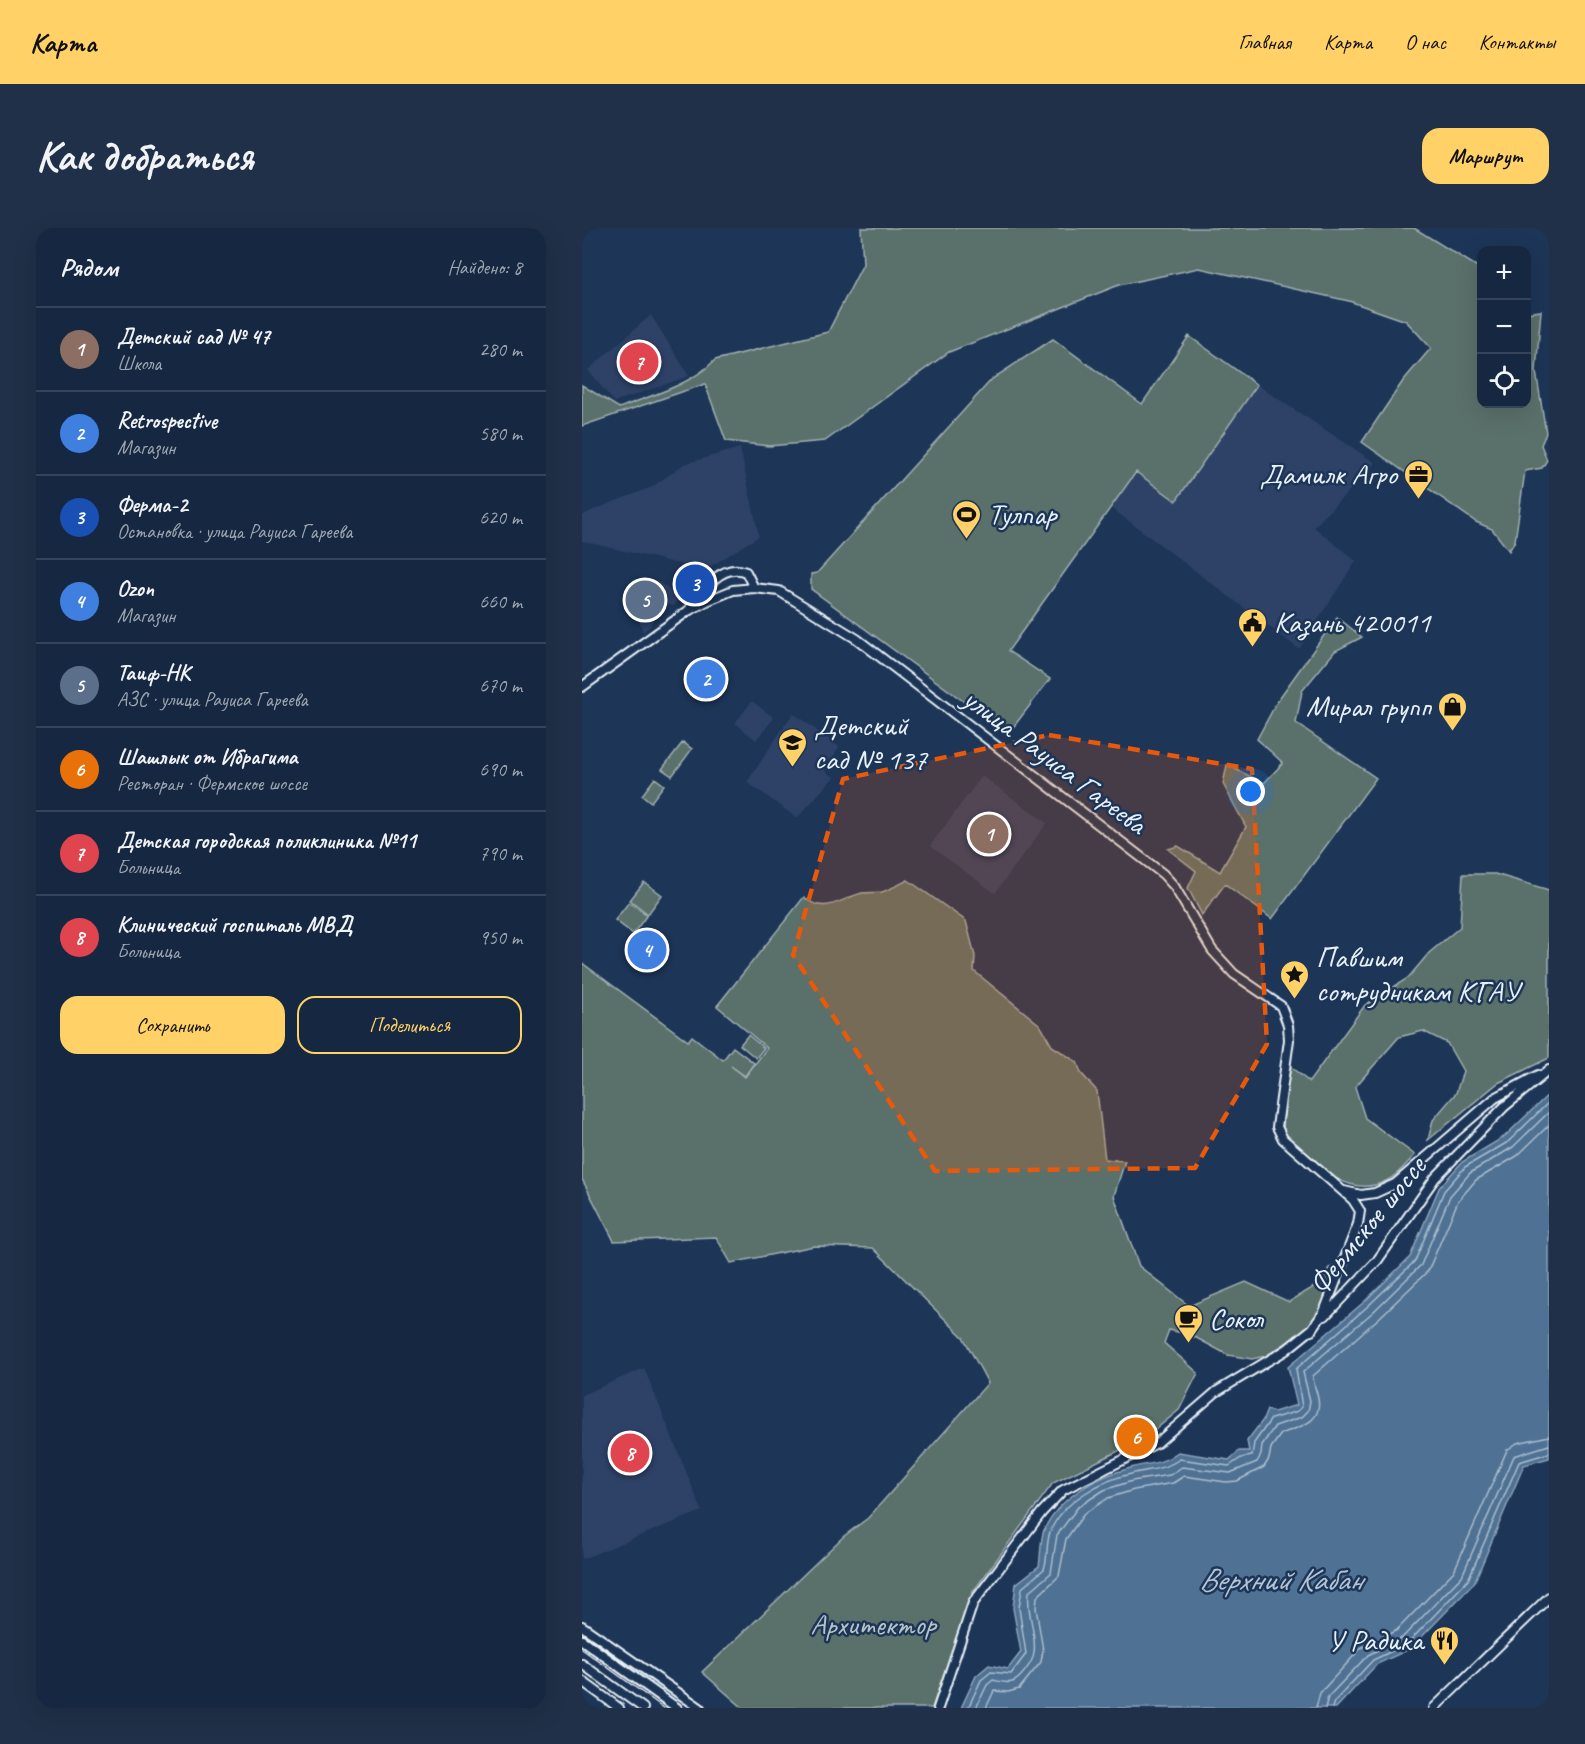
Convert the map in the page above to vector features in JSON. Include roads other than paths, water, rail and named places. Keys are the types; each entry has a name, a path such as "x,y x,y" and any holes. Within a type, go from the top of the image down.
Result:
{"street":[{"path":"688,611 713,578 730,571 739,569 746,572 754,588"},
{"name":"улица Рауиса Гареева","path":"582,687 688,611 733,590 754,588 785,593 857,639 1163,874 1174,886 1212,950 1234,974 1281,1006 1288,1025 1289,1040 1277,1127 1283,1139 1342,1191"},
{"name":"Фермское шоссе","path":"1342,1191 1361,1194 1375,1193 1395,1184 1495,1098 1549,1070"},
{"name":"Фермское шоссе","path":"938,1708 974,1603 1042,1512 1063,1490 1157,1443 1216,1392 1286,1350 1311,1331 1377,1261 1435,1178 1504,1107 1549,1070"},
{"path":"1311,1331 1324,1312 1358,1224 1360,1210 1342,1191"},
{"path":"1434,1708 1549,1597"},
{"path":"582,1626 700,1708"},
{"path":"582,1640 677,1708"},
{"path":"582,1664 644,1708"},
{"path":"582,1680 619,1708"}],"water":[{"name":"Верхний Кабан","path":"1549,1094 1549,1458 1524,1465 1474,1583 1410,1649 1377,1664 1336,1708 961,1708 976,1676 989,1665 1008,1669 1021,1652 1013,1608 1016,1584 1039,1566 1044,1530 1059,1508 1079,1490 1103,1477 1160,1462 1178,1452 1229,1460 1239,1451 1249,1451 1247,1441 1263,1420 1267,1410 1274,1412 1297,1405 1288,1367 1364,1302 1410,1257 1439,1188 1462,1162 1504,1137"}],"tram line":[{"path":"582,1649 664,1708"}],"place":[{"name":"Детская городская поликлиника №11","path":"639,362"},
{"name":"Дамилк Агро","path":"1418,500"},
{"name":"Тулпар","path":"967,540"},
{"name":"Ферма-2","path":"695,584"},
{"name":"Таиф-НК","path":"645,600"},
{"name":"Казань 420011","path":"1253,648"},
{"name":"Retrospective","path":"706,679"},
{"name":"Мирал групп","path":"1452,732"},
{"name":"Детский сад № 137","path":"793,768"},
{"name":"Детский сад № 47","path":"989,834"},
{"name":"Ozon","path":"647,950"},
{"name":"Павшим сотрудникам КГАУ","path":"1295,1000"},
{"name":"Сокол","path":"1188,1344"},
{"name":"Шашлык от Ибрагима","path":"1136,1437"},
{"name":"Клинический госпиталь МВД","path":"630,1453"},
{"name":"У Радика","path":"1444,1666"}],"park label":[{"name":"Архитектор","path":"873,1624"}]}
